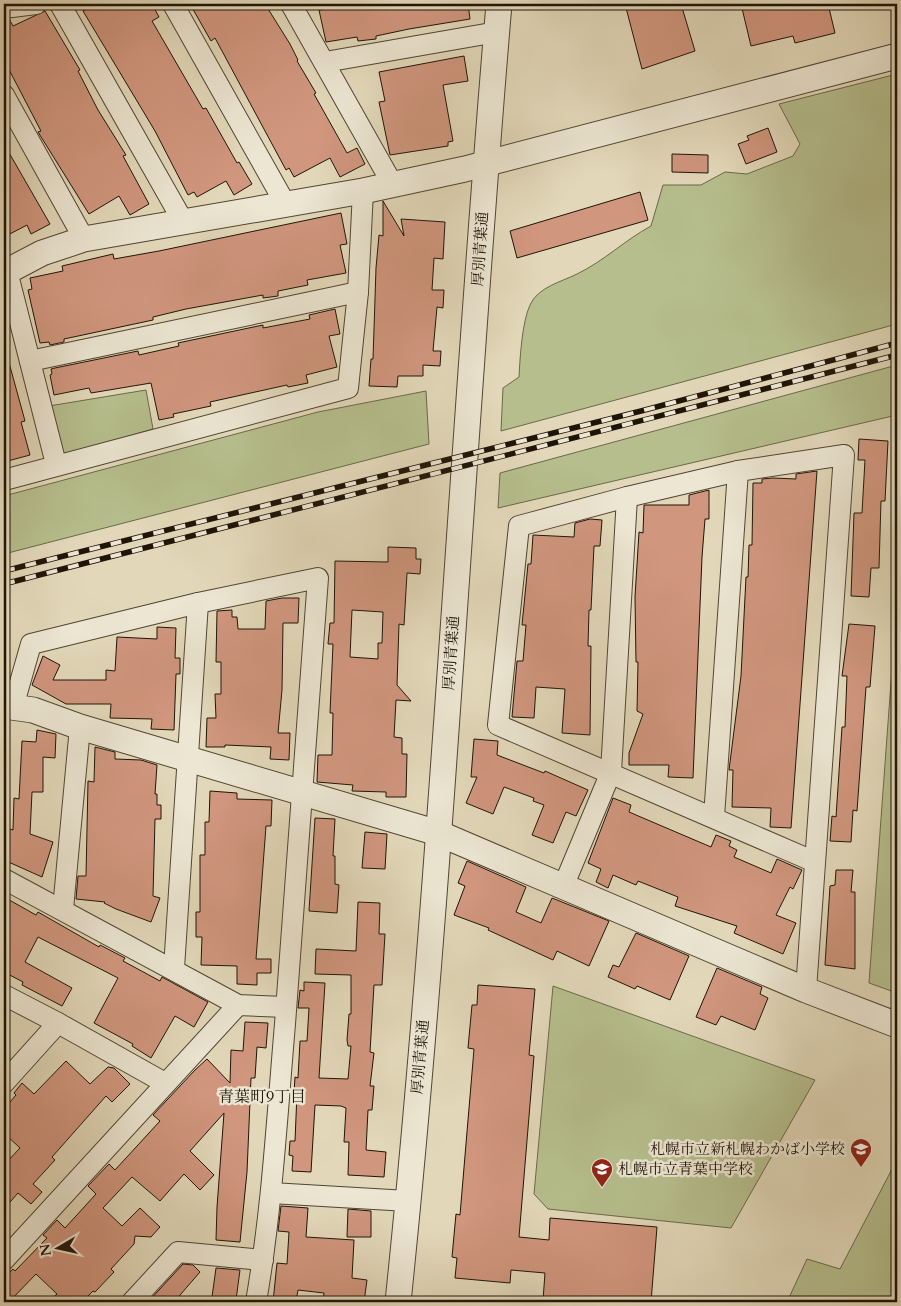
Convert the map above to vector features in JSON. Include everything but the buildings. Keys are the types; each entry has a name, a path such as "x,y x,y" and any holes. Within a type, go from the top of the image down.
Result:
{"street":[{"path":"4,8 36,4"},
{"path":"60,4 184,223"},
{"path":"173,4 286,205"},
{"path":"291,4 393,185"},
{"name":"厚別青葉通","path":"398,1302 438,833 499,4"},
{"path":"325,62 497,32"},
{"path":"56,464 5,272 42,253 84,239 363,191 486,164 897,56"},
{"path":"4,96 84,239"},
{"path":"4,480 56,464 348,388 358,292 363,191"},
{"path":"30,361 358,292"},
{"path":"806,990 844,455 738,471 627,497 519,526 498,725 714,816 815,862"},
{"path":"714,816 738,471"},
{"path":"563,887 611,772 627,497"},
{"path":"256,1302 271,1193 303,794 318,578 198,603 31,644 8,706 33,710 80,727 303,794 438,833 806,990 897,1025"},
{"path":"174,968 198,603"},
{"path":"62,909 80,727"},
{"path":"4,878 174,968 238,1005 286,1007"},
{"path":"4,996 58,1023 165,1083"},
{"path":"4,1260 238,1005"},
{"path":"4,1082 58,1023"},
{"path":"271,1193 408,1201"},
{"path":"132,1302 178,1252 263,1260"}],"green space":[{"path":"897,74 897,324 501,431 503,388 519,377 522,340 527,312 538,294 544,289 587,269 651,226 663,185 701,185 725,172 747,174 793,156 800,144 779,104"},
{"path":"897,365 897,415 498,508 500,473"},
{"path":"146,390 153,429 63,455 49,406"},
{"path":"426,391 429,444 4,554 4,496 318,412"},
{"path":"897,600 897,993 869,983"},
{"path":"553,986 815,1080 731,1228 548,1209 534,1194"},
{"path":"897,1155 897,1302 787,1302 807,1259 840,1269 890,1173"}],"railway":[{"path":"4,571 641,411 897,343"},
{"path":"4,584 897,355"}],"place":[{"name":"札幌市立新札幌わかば小学校","path":"861,1168"},
{"name":"札幌市立青葉中学校","path":"602,1188"}],"district":[{"name":"青葉町9丁目","path":"262,1097"}]}
